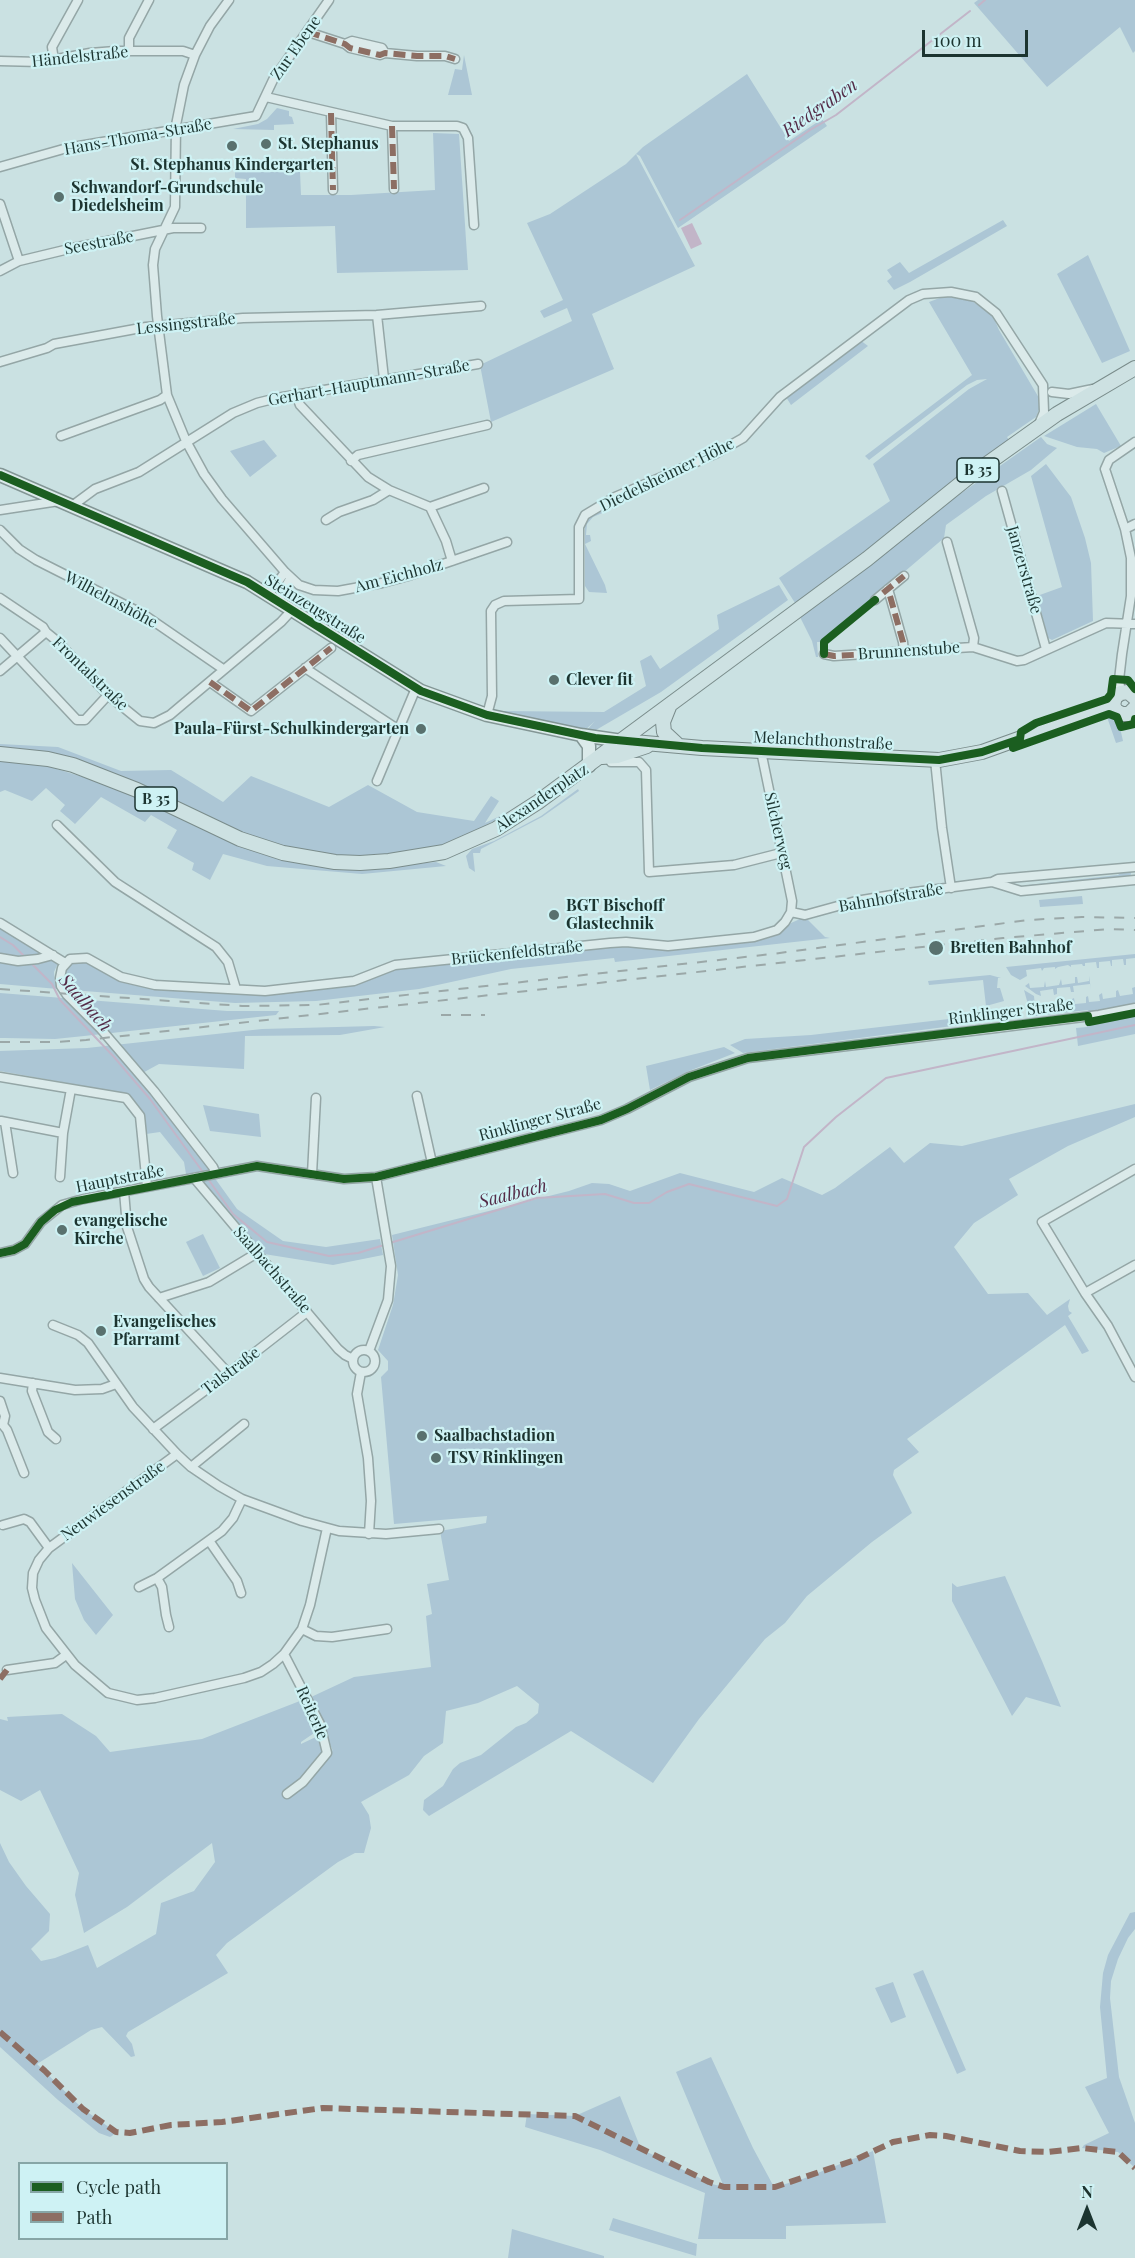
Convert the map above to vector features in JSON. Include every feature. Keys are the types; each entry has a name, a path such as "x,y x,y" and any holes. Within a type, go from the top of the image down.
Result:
{"main road":[{"name":"B 35","path":"622,741 867,559 970,476 1038,426 1135,368"},
{"path":"1135,698 1128,692 1117,699 1116,711 1129,714 1135,708"},
{"name":"Melanchthonstraße","path":"622,741 935,760 961,758 982,752 1117,699"},
{"path":"670,705 663,722 664,732 679,746"},
{"name":"Alexanderplatz","path":"0,753 74,765 137,790 257,846 335,862 389,861 458,848 514,818 622,741"},
{"path":"595,761 650,744"}],"street":[{"path":"54,60 52,47 78,0"},
{"path":"129,51 129,38 149,0"},
{"path":"229,0 210,26 195,55 184,85 177,130 175,207 155,249 153,266 167,395 186,441 204,474 222,499 288,576 273,597"},
{"name":"Zur Ebene","path":"266,97 273,80 329,0"},
{"path":"308,32 345,44 350,48 380,55 385,52 417,56 445,56 455,59"},
{"name":"Händelstraße","path":"0,61 29,63 90,53 129,51 183,51 195,55"},
{"path":"266,97 392,126 457,126 466,130 474,225"},
{"name":"Hans-Thoma-Straße","path":"0,167 67,148 252,118 259,113 266,97"},
{"path":"331,113 333,190"},
{"path":"392,126 394,189"},
{"path":"0,204 19,261"},
{"name":"Seestraße","path":"0,271 19,261 73,248 164,230 201,228"},
{"name":"Diedelsheimer Höhe","path":"487,715 492,696 490,619 493,608 500,602 508,601 579,599 579,527 585,515 615,498 715,454 742,438 780,397 909,300 937,292 976,297 1004,324 1047,390"},
{"name":"Lessingstraße","path":"0,362 54,344 159,326 268,316 377,315 481,306"},
{"path":"377,315 384,379"},
{"name":"Gerhart-Hauptmann-Straße","path":"72,506 95,489 139,472 233,413 257,403 478,364"},
{"path":"1047,390 1069,394 1099,388"},
{"path":"1047,390 1059,412"},
{"path":"1038,426 1044,412 1047,390"},
{"path":"61,436 160,400 167,395"},
{"path":"296,395 300,405 368,477 430,507 446,541 452,561"},
{"path":"351,461 358,455 488,425"},
{"path":"1117,699 1131,623 1133,595 1131,558 1125,529 1105,474 1109,460 1135,442"},
{"name":"Steinzeugstraße","path":"0,475 214,566 293,609 416,688 487,715 581,735 622,741"},
{"path":"430,507 484,488"},
{"path":"326,520 339,512 373,500 389,489"},
{"name":"Janzerstraße","path":"1002,491 1046,649"},
{"path":"0,510 60,501"},
{"path":"1125,529 1135,524"},
{"name":"Wilhelmshöhe","path":"0,530 19,549 36,560 143,614 223,669"},
{"name":"Am Eichholz","path":"288,576 314,590 338,591 408,576 507,542"},
{"path":"947,542 974,638 973,647"},
{"path":"875,600 904,576"},
{"path":"888,589 904,652"},
{"name":"Frontalstraße","path":"0,598 38,622 108,695 140,721 154,723 170,715 293,609"},
{"name":"Brunnenstube","path":"824,654 834,656 973,647 1017,661 1024,660 1106,623 1131,623"},
{"path":"0,671 46,632"},
{"path":"0,638 77,720 85,720 108,695"},
{"path":"210,682 251,711 331,648"},
{"path":"305,668 399,730"},
{"path":"377,781 416,688"},
{"path":"581,735 589,746 595,761 639,762 645,767 649,872 734,865 782,853"},
{"name":"Silcherweg","path":"761,751 789,884 791,912"},
{"path":"935,760 951,888"},
{"path":"57,825 115,882 216,947 228,962 236,989"},
{"name":"Bahnhofstraße","path":"791,912 805,915 873,898 992,882 998,879 1135,867"},
{"path":"1021,877 1017,885 1021,891"},
{"name":"Bahnhofstraße","path":"992,882 1021,891 1135,880"},
{"name":"Brückenfeldstraße","path":"65,963 75,958 87,958 122,977 155,985 265,991 354,981 395,965 610,943 668,946 754,937 777,930 791,912"},
{"path":"0,923 65,963 60,973 60,982 66,995 100,1028 154,1091 213,1167 214,1174"},
{"path":"0,957 18,961 53,955"},
{"name":"Rinklinger Straße","path":"195,1178 257,1166 344,1179 376,1177 602,1120 688,1077 748,1058 996,1029 1135,1008"},
{"path":"0,1077 126,1098 140,1116 147,1186"},
{"path":"60,1177 63,1133 71,1089"},
{"path":"417,1096 432,1162"},
{"path":"312,1174 316,1098"},
{"path":"13,1173 3,1122 63,1133"},
{"path":"1135,1169 1042,1222 1108,1326 1135,1377"},
{"path":"369,1351 388,1300 391,1266 376,1177"},
{"name":"Hauptstraße","path":"0,1253 14,1250 25,1244 41,1222 62,1205 195,1178"},
{"name":"Saalbachstraße","path":"195,1178 338,1348 353,1359 355,1368 361,1372"},
{"path":"124,1191 127,1227 144,1279 229,1374"},
{"path":"159,1298 209,1282 257,1253"},
{"path":"1086,1293 1135,1265"},
{"name":"Talstraße","path":"153,1429 229,1374 307,1312"},
{"path":"53,1324 78,1335 88,1343 116,1384 153,1429 191,1467 242,1499 327,1528 369,1534 399,1534 440,1528"},
{"path":"353,1359 359,1351 369,1351"},
{"path":"369,1351 375,1359 374,1366 367,1372 361,1372 357,1394 368,1458 371,1501 369,1534"},
{"path":"0,1378 75,1390 89,1390 116,1384"},
{"path":"33,1383 32,1391 48,1432 56,1439"},
{"path":"0,1401 5,1416 2,1427 7,1430 24,1473"},
{"path":"191,1467 244,1425"},
{"name":"Neuwiesenstraße","path":"177,1454 49,1548 41,1555 36,1566 32,1588 39,1614 46,1628 66,1655 87,1677 108,1693 137,1700 192,1691 261,1672 284,1654 302,1629 310,1605 327,1528"},
{"path":"139,1587 157,1578 210,1542 233,1518 242,1499"},
{"name":"Neuwiesenstraße","path":"3,1525 24,1519 30,1522 49,1548"},
{"path":"210,1542 237,1581 241,1593"},
{"path":"157,1578 162,1587 165,1615 169,1627"},
{"path":"302,1629 316,1636 332,1637 387,1629"},
{"name":"Reiterle","path":"284,1654 320,1724 327,1753 303,1782 287,1794"},
{"path":"7,1670 55,1663 66,1655"}],"shaded area":[{"path":"978,0 1135,0 1135,51 1133,53 1120,27 1047,87 974,3"},
{"path":"464,55 472,95 448,95 455,69 462,70"},
{"path":"747,74 789,141 822,119 827,126 678,228 640,156 636,154"},
{"path":"277,108 289,111 294,124 274,125 274,130 233,129 258,124 267,119"},
{"path":"433,133 459,134 468,270 337,273 335,226 246,228 246,179 235,178 235,172 300,172 301,195 351,195 435,190"},
{"path":"636,154 695,266 592,314 614,369 491,422 480,365 572,321 567,308 544,318 540,311 563,300 527,223 550,214 626,164"},
{"path":"1003,220 1007,226 910,282 894,290 887,281 892,277 887,270 900,262 909,273"},
{"path":"692,223 702,244 691,249 681,228"},
{"path":"1088,255 1130,351 1102,363 1057,274"},
{"path":"945,296 972,301 993,316 1039,398 1040,407 1036,417 1007,437 1009,440 797,606 779,578 890,501 873,464 969,389 987,379 977,380 967,385 869,460 865,456 972,375 929,302"},
{"path":"860,340 868,346 791,405 786,397"},
{"path":"1096,404 1121,446 1104,453 1097,449 1077,447 1044,436"},
{"path":"1041,437 1047,444 1057,448 1031,470 986,496 946,525 944,538 822,642 817,642 818,657 816,657 812,641 800,617 926,518"},
{"path":"264,440 277,456 250,477 230,451"},
{"path":"1046,464 1071,497 1085,538 1091,563 1093,621 1052,640 1048,638 1037,596 1062,587 1031,476"},
{"path":"614,505 616,507 593,517 587,524 586,535 590,535 591,541 585,544 585,522 591,515"},
{"path":"585,544 607,593 589,592 585,586"},
{"path":"779,585 788,600 661,692 596,730 586,731 595,721 583,732 502,715 500,711 604,712 646,686 640,661 651,655 660,669 719,629 717,615"},
{"path":"1110,714 1119,723 1123,741 1116,743 1107,717"},
{"path":"0,744 58,747 121,771 171,770 223,802 251,776 329,807 368,785 417,812 474,821 491,796 499,801 485,823 501,817 456,842 406,855 348,858 259,842 83,764 32,750 0,747"},
{"path":"0,761 34,762 112,786 249,849 360,869 436,862 446,866 362,874 267,866 223,854 210,880 192,870 194,863 167,848 177,830 151,815 145,822 101,797 75,824 60,811 65,805 46,788 32,801 5,790 0,792"},
{"path":"578,789 579,791 542,817 481,849 480,853 473,853 475,872 469,868 466,856 472,849 494,841 541,816"},
{"path":"1132,868 1130,878 1029,888 1028,885 1118,875 1125,869"},
{"path":"1082,896 1083,904 1040,907 1039,900"},
{"path":"800,919 808,920 825,937 830,938 615,962 614,958 511,969 419,989 316,1001 235,1003 72,990 64,982 63,974 70,962 85,960 133,983 290,992 355,984 396,969 611,944 668,949 770,938"},
{"path":"0,926 58,963 54,972 58,989 0,984"},
{"path":"1135,954 1135,958 1126,959 1126,965 1123,959 1112,960 1112,966 1110,961 1099,962 1099,968 1096,962 1085,963 1085,966 1082,964 1055,969 1055,967 1044,968 1042,971 1041,968 1026,970 1027,976 1020,980 1011,975 1006,967"},
{"path":"990,975 1001,978 998,978 997,988 1000,988 1004,1001 986,1006 983,980 929,985 928,981"},
{"path":"1089,976 1091,990 1090,984 1073,986 1074,992 1071,992 1070,987 1057,988 1057,994 1054,995 1053,989 1040,991 1041,996 1025,986 1029,983 1030,988 1044,987 1045,981 1046,987 1059,985 1061,979 1062,985 1075,983 1075,977 1078,983 1089,981"},
{"path":"1135,987 1135,1004 1089,1012 1088,1010 1036,1016 1029,1008 1024,990 1034,996 1035,1007 1043,1009 1055,1007 1055,1001 1058,1001 1059,1006 1072,1004 1074,998 1075,1004 1086,1003 1088,996 1089,1002 1100,1001 1099,995 1102,993 1103,999 1116,997 1118,990 1120,996 1133,994 1132,988"},
{"path":"0,993 227,1011 279,1011 276,1015 55,1039 0,1038"},
{"path":"1005,1008 1007,1019 743,1053 730,1045 745,1039 811,1035 983,1015"},
{"path":"1135,1014 1135,1034 1078,1046 1076,1028 1087,1027 1087,1023"},
{"path":"385,1027 340,1035 245,1036 244,1069 159,1064 137,1076 210,1170 186,1174 184,1162 160,1132 146,1134 145,1116 128,1094 0,1071 0,1051 87,1048 262,1029"},
{"path":"724,1047 735,1053 689,1071 650,1090 646,1066"},
{"path":"1135,1104 1135,1117 1068,1146 1009,1179 1018,1195 974,1223 954,1247 988,1294 1028,1293 1047,1315 1070,1299 1068,1306 1072,1313 1068,1316 1089,1351 1082,1354 1065,1325 907,1439 919,1452 894,1470 893,1475 912,1513 872,1542 807,1596 785,1623 765,1639 699,1719 653,1783 571,1731 429,1816 423,1810 424,1800 443,1786 453,1769 460,1763 481,1755 516,1727 526,1723 538,1713 539,1704 517,1686 478,1703 446,1711 443,1743 424,1756 409,1775 361,1802 369,1815 371,1828 364,1853 355,1853 338,1862 227,1943 216,1955 228,1973 128,2032 126,2036 132,2044 135,2056 131,2057 102,2027 91,2030 37,2064 83,2109 116,2132 112,2136 99,2133 58,2100 0,2047 0,1843 9,1862 50,1914 49,1931 31,1949 41,1961 88,1945 97,1968 156,1934 161,1903 194,1891 215,1862 212,1843 127,1907 84,1933 75,1895 79,1873 40,1790 21,1801 0,1790 0,1719 8,1721 7,1717 62,1714 96,1736 110,1752 202,1739 305,1699 320,1729 301,1744 320,1735 333,1751 309,1698 354,1677 431,1667 426,1616 432,1614 427,1584 449,1580 440,1531 486,1523 487,1516 394,1524 381,1377 388,1370 388,1361 378,1350 393,1305 398,1275 392,1235 569,1191 592,1183 609,1184 630,1191 680,1173 754,1192 782,1178 822,1195 890,1147 904,1163 930,1143 962,1146"},
{"path":"203,1105 259,1114 261,1137 210,1131"},
{"path":"214,1177 237,1209 283,1241 326,1247 380,1239 383,1255 333,1265 264,1254 201,1180"},
{"path":"203,1234 220,1268 203,1276 186,1242"},
{"path":"72,1563 113,1615 96,1635 84,1620 75,1599"},
{"path":"1005,1576 1061,1707 1026,1697 1012,1716 952,1601 952,1583 957,1587"},
{"path":"1135,1912 1135,1929 1118,1959 1111,1981 1110,1998 1119,2077 1135,2123 1135,2168 1118,2152 1082,2148 1109,2133 1085,2087 1107,2078 1100,2007 1103,1973 1108,1955 1130,1913"},
{"path":"923,1970 966,2070 957,2074 913,1974"},
{"path":"893,1982 906,2017 891,2023 875,1988"},
{"path":"711,2057 753,2148 774,2187 800,2180 873,2151 886,2223 786,2226 786,2239 698,2239 705,2193 600,2150 525,2127 527,2114 575,2116 620,2096 641,2149 712,2184 724,2187 676,2072"},
{"path":"613,2218 697,2244 696,2256 609,2230"},
{"path":"512,2229 604,2256 604,2258 508,2258"}],"waterway":[{"name":"Riedgraben","path":"979,5 985,0"},
{"name":"Riedgraben","path":"680,220 810,130 836,115 970,11"},
{"name":"Saalbach","path":"0,937 13,945 26,958"},
{"name":"Saalbach","path":"30,962 52,984 60,1000 150,1099 205,1175"},
{"name":"Saalbach","path":"390,1243 537,1198 605,1194 634,1203 649,1203 667,1192 689,1184 777,1206 787,1199 804,1147 836,1117 886,1078 1135,1025"},
{"name":"Saalbach","path":"208,1179 233,1214 267,1242 329,1256 358,1253 384,1245"}],"railway":[{"path":"0,989 242,1006 316,1005 772,954 1028,920 1082,917 1135,918"},
{"path":"0,1042 86,1040 1003,938 1110,929 1135,930"},
{"path":"441,1015 485,1015"}],"marked path":[{"path":"308,32 345,44 350,48 380,55 385,53 445,56 455,59"},
{"path":"331,113 333,190"},
{"path":"392,126 394,189"},
{"path":"883,593 904,576"},
{"path":"824,654 834,656 904,652 888,589"},
{"path":"210,682 251,711 331,648"},
{"path":"0,1679 7,1670"},
{"path":"0,2032 45,2071 83,2109 116,2132 130,2133 171,2125 222,2122 323,2108 575,2116 709,2182 724,2187 775,2187 855,2160 893,2142 930,2135 946,2136 1020,2151 1048,2152 1082,2148 1118,2152 1135,2168"}],"cycle path":[{"path":"0,475 247,582 421,691 487,715 595,738 702,748 939,760 982,752 1020,739 1021,732 1036,723 1107,699 1111,694 1113,679 1128,680 1135,689"},
{"path":"824,654 824,642 875,600"},
{"path":"1013,748 1109,714 1117,717 1121,727 1134,724 1135,719"},
{"path":"0,1253 14,1250 25,1244 41,1222 55,1210 72,1202 257,1166 344,1179 376,1177 601,1120 689,1077 748,1058 1088,1016 1089,1022 1135,1013"}],"place":[{"name":"St. Stephanus","path":"266,144"},
{"name":"St. Stephanus Kindergarten","path":"232,146"},
{"name":"Schwandorf-Grundschule Diedelsheim","path":"59,197"},
{"name":"Clever fit","path":"554,680"},
{"name":"Paula-Fürst-Schulkindergarten","path":"421,729"},
{"name":"BGT Bischoff Glastechnik","path":"554,915"},
{"name":"Bretten Bahnhof","path":"936,948"},
{"name":"evangelische Kirche","path":"62,1230"},
{"name":"Evangelisches Pfarramt","path":"101,1331"},
{"name":"Saalbachstadion","path":"422,1436"},
{"name":"TSV Rinklingen","path":"436,1458"}]}
